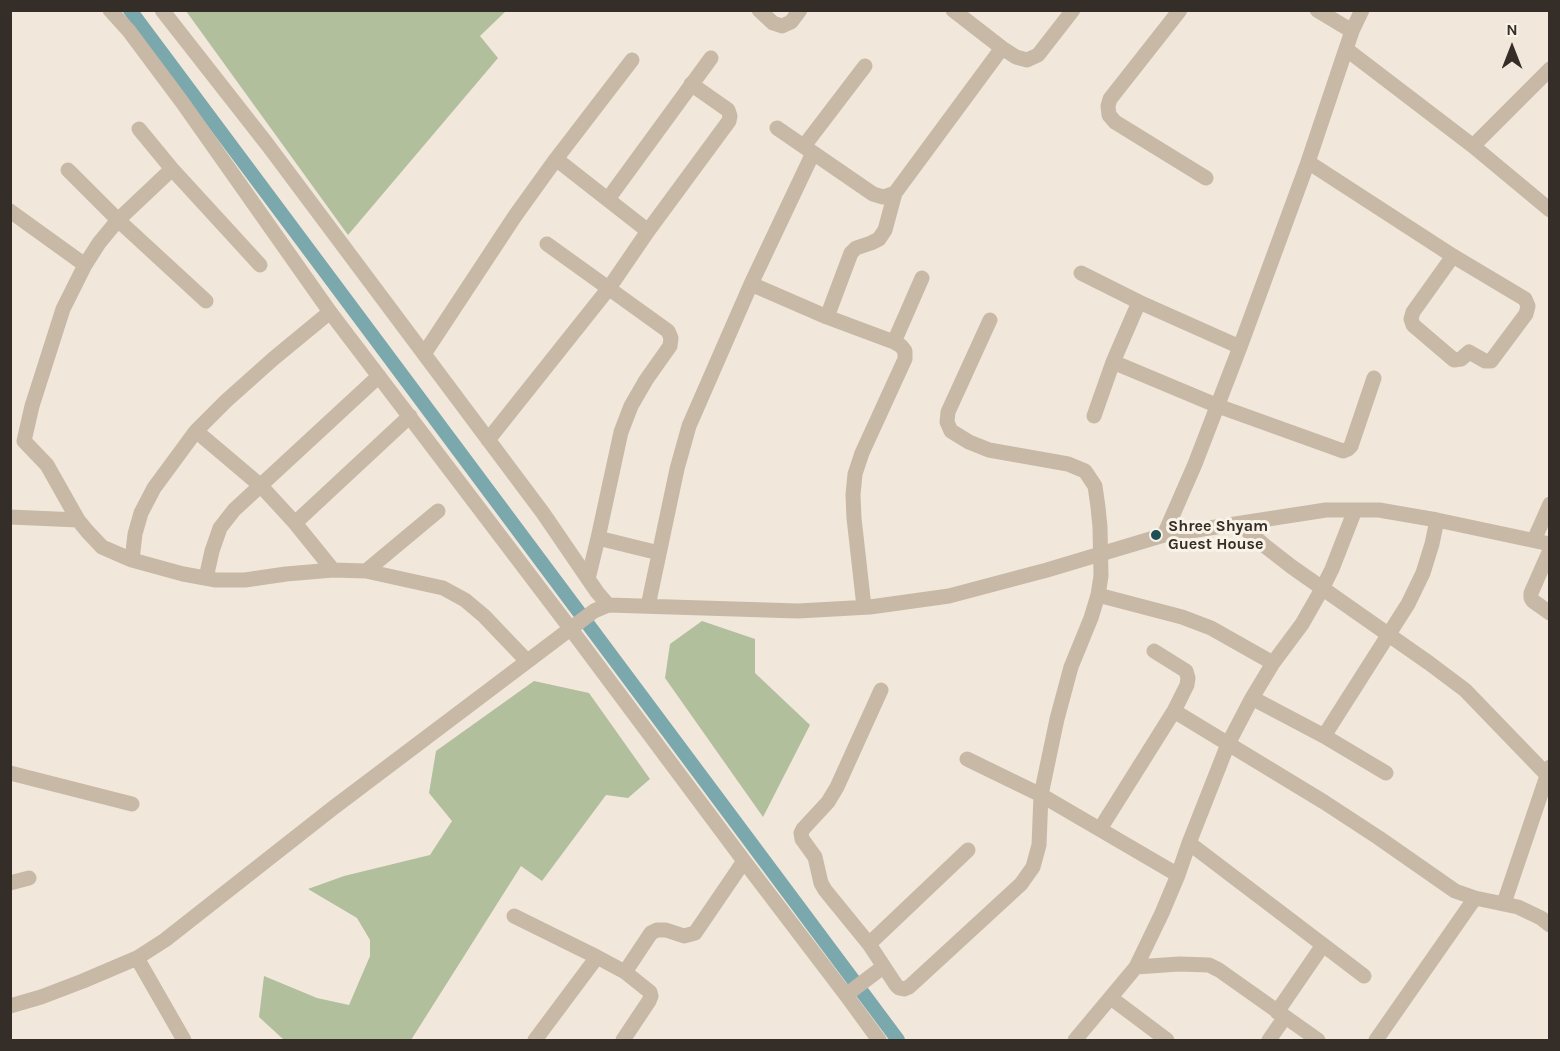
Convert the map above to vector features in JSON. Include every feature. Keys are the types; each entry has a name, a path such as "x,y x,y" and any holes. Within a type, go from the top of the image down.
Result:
{"street":[{"path":"110,10 129,31 182,102 330,312 573,625 744,861 850,992 879,1041"},
{"path":"162,10 267,144 543,513 588,579 601,608"},
{"path":"759,10 773,23 782,26 791,22 800,10"},
{"path":"959,12 1002,48 1016,57 1027,60 1038,55 1073,10"},
{"path":"1180,10 1110,99 1109,115 1115,122 1206,178"},
{"path":"1317,10 1352,31"},
{"path":"1164,536 1240,348 1308,162 1352,31 1362,10"},
{"path":"827,317 850,253 856,248 872,243 885,230 895,193 1002,48"},
{"path":"1346,49 1473,146 1550,210"},
{"path":"608,199 711,58"},
{"path":"424,354 515,216 632,60"},
{"path":"648,606 677,469 689,426 808,150 865,66"},
{"path":"1473,146 1550,69"},
{"path":"488,440 609,288 729,122 728,110 691,84"},
{"path":"777,128 873,194 884,197 895,193"},
{"path":"139,129 172,169 260,265"},
{"path":"556,159 648,231"},
{"path":"1308,162 1453,256 1525,299 1528,306 1526,314 1491,362 1469,352 1461,359 1454,360 1413,325 1411,319 1413,312 1453,256"},
{"path":"24,441 32,406 63,309 85,265 118,220 172,169"},
{"path":"68,170 118,220 206,301"},
{"path":"10,211 85,265"},
{"path":"547,244 668,331 671,338 670,346 646,380 621,432 588,579"},
{"path":"1081,273 1240,348"},
{"path":"894,342 922,278"},
{"path":"750,284 827,317 894,342 905,351 905,358 862,453 855,474 854,518 864,607"},
{"path":"1094,416 1113,362 1139,302"},
{"path":"132,560 135,534 141,513 154,488 196,431 226,401 330,312"},
{"path":"881,690 837,787 828,802 801,834 815,857 821,883 868,944 877,971 899,988 904,989 909,987 1022,884 1034,867 1039,845 1041,795 1057,719 1068,677 1098,595 1101,576 1100,527 1095,486 1085,471 1068,464 989,450 951,431 947,422 948,412 990,320"},
{"path":"1113,362 1218,406 1343,451 1351,446 1374,378"},
{"path":"206,578 220,528 234,510 379,376"},
{"path":"295,523 410,416"},
{"path":"10,431 24,441 47,465 78,520 102,547 132,560 183,574 216,580 245,580 333,570 366,571 443,588 465,600 484,616 527,661"},
{"path":"196,431 261,486 333,570"},
{"path":"1534,540 1550,504"},
{"path":"10,1006 41,997 137,958 165,939 573,625 601,608 648,606 798,611 864,607 949,596 1164,536 1326,510 1379,510 1550,544"},
{"path":"1075,1041 1136,967 1178,875 1228,744 1273,663 1302,624 1322,589 1355,510"},
{"path":"366,571 438,511"},
{"path":"10,517 78,520"},
{"path":"1324,736 1408,604 1423,573 1437,520"},
{"path":"1240,524 1322,589 1465,690 1549,774 1504,903"},
{"path":"598,538 659,553"},
{"path":"1550,550 1530,593 1533,601 1550,613"},
{"path":"1098,595 1182,617 1211,628 1273,663"},
{"path":"1100,829 1174,711 1187,685 1186,671 1154,651"},
{"path":"1252,698 1324,736 1386,773"},
{"path":"1174,711 1278,773 1370,832 1455,891 1475,898 1518,907 1550,925"},
{"path":"967,759 1041,795 1178,875"},
{"path":"10,773 132,804"},
{"path":"1189,843 1364,976"},
{"path":"868,944 968,850"},
{"path":"625,972 651,933 666,930 684,936 695,933 744,861"},
{"path":"10,883 29,878"},
{"path":"1376,1041 1475,898"},
{"path":"514,916 625,972 647,988 651,996 649,1001 623,1041"},
{"path":"1269,1041 1281,1015 1323,945"},
{"path":"535,1041 597,957"},
{"path":"137,958 184,1041"},
{"path":"1136,967 1209,965 1318,1041"},
{"path":"850,992 877,971"},
{"path":"1111,998 1167,1041"}],"green space":[{"path":"186,11 506,11 480,36 498,58 348,235"},
{"path":"702,621 755,639 755,673 810,725 763,817 665,678 670,644"},
{"path":"534,681 589,693 650,779 628,798 606,795 542,881 521,866 411,1040 284,1040 259,1017 264,976 317,998 349,1005 370,956 370,940 357,918 308,889 344,876 430,855 452,821 429,793 436,751"}],"waterway":[{"path":"130,10 898,1040"}],"place":[{"name":"Shree Shyam Guest House","path":"1156,535"}]}
